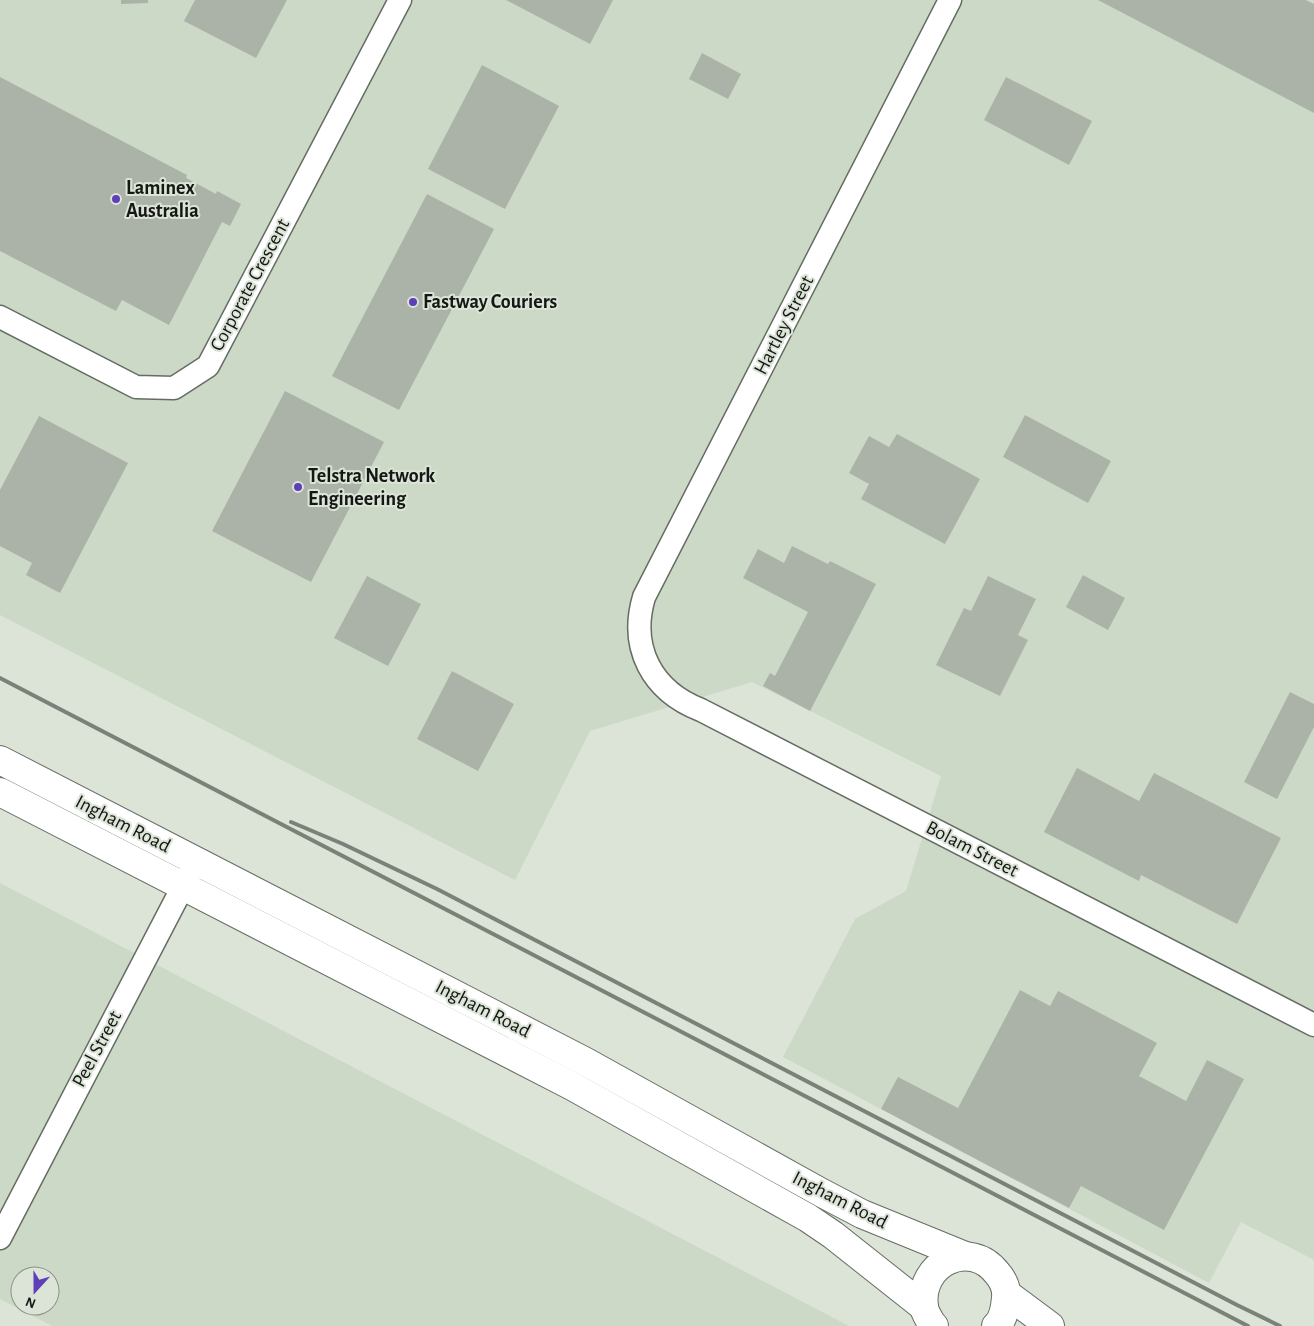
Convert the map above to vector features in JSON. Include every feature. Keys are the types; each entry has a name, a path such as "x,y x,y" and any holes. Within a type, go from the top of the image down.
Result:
{"main road":[{"name":"Ingham Road","path":"0,760 586,1062 813,1189 862,1214 965,1256 980,1260 993,1268 1002,1280 1006,1294"},
{"name":"Ingham Road","path":"0,792 572,1086 808,1218 834,1235 926,1318"},
{"path":"926,1318 924,1292 928,1278 938,1266 950,1259 965,1256"},
{"path":"996,1326 1005,1309 1006,1294"},
{"path":"1006,1294 1050,1326"}],"street":[{"name":"Corporate Crescent","path":"0,317 136,387 174,388 208,366 400,0"},
{"name":"Hartley Street","path":"644,656 639,627 644,597 950,0"},
{"name":"Bolam Street","path":"644,656 653,674 666,690 682,702 1314,1025"},
{"name":"Peel Street","path":"0,1238 196,861"}],"shaded area":[{"path":"0,0 1314,0 1314,1260 1241,1222 1209,1283 783,1057 855,919 906,891 941,776 752,682 590,731 515,880 0,615"},
{"path":"0,883 849,1326 52,1326 33,1316 60,1316 60,1266 10,1266 10,1304 0,1299"}],"building":[{"path":"121,0 148,0 148,3 121,4"},
{"path":"195,0 287,0 256,58 184,21"},
{"path":"506,0 613,0 590,44"},
{"path":"1098,0 1306,0 1314,4 1314,113"},
{"path":"702,53 741,74 728,99 689,79"},
{"path":"482,65 559,106 505,209 428,169"},
{"name":"Laminex Australia","path":"0,77 187,175 186,178 216,194 217,191 241,204 230,226 222,222 169,325 122,300 116,311 0,251"},
{"path":"1006,77 1092,121 1069,165 984,120"},
{"name":"Fastway Couriers","path":"427,194 494,229 399,410 332,376"},
{"name":"Telstra Network Engineering","path":"285,391 384,442 311,582 212,531"},
{"path":"1025,415 1111,461 1088,503 1003,457"},
{"path":"39,416 128,463 60,593 26,575 32,563 0,546 0,490"},
{"path":"897,434 980,479 945,544 861,499 869,484 849,473 869,436 889,447"},
{"path":"792,546 828,564 830,561 876,584 810,711 763,686 770,673 775,676 808,612 743,578 758,549 784,563"},
{"path":"1083,575 1125,598 1108,630 1066,607"},
{"path":"367,576 421,604 388,666 334,638"},
{"path":"988,576 1036,599 1018,635 1028,640 1000,696 936,665 964,608 971,611"},
{"path":"452,671 514,704 478,771 417,739"},
{"path":"1290,692 1314,704 1314,727 1277,799 1244,782"},
{"path":"1077,768 1139,801 1154,773 1281,838 1237,924 1141,875 1139,881 1044,832"},
{"path":"1020,990 1050,1006 1058,991 1157,1043 1139,1076 1186,1101 1207,1060 1244,1079 1164,1230 1081,1186 1069,1208 881,1109 898,1077 958,1108"}],"railway":[{"path":"0,678 1248,1326"},
{"path":"291,822 343,844 437,889 1280,1326"}],"place":[{"name":"Laminex Australia","path":"116,199"},
{"name":"Fastway Couriers","path":"413,302"},
{"name":"Telstra Network Engineering","path":"298,487"}]}
